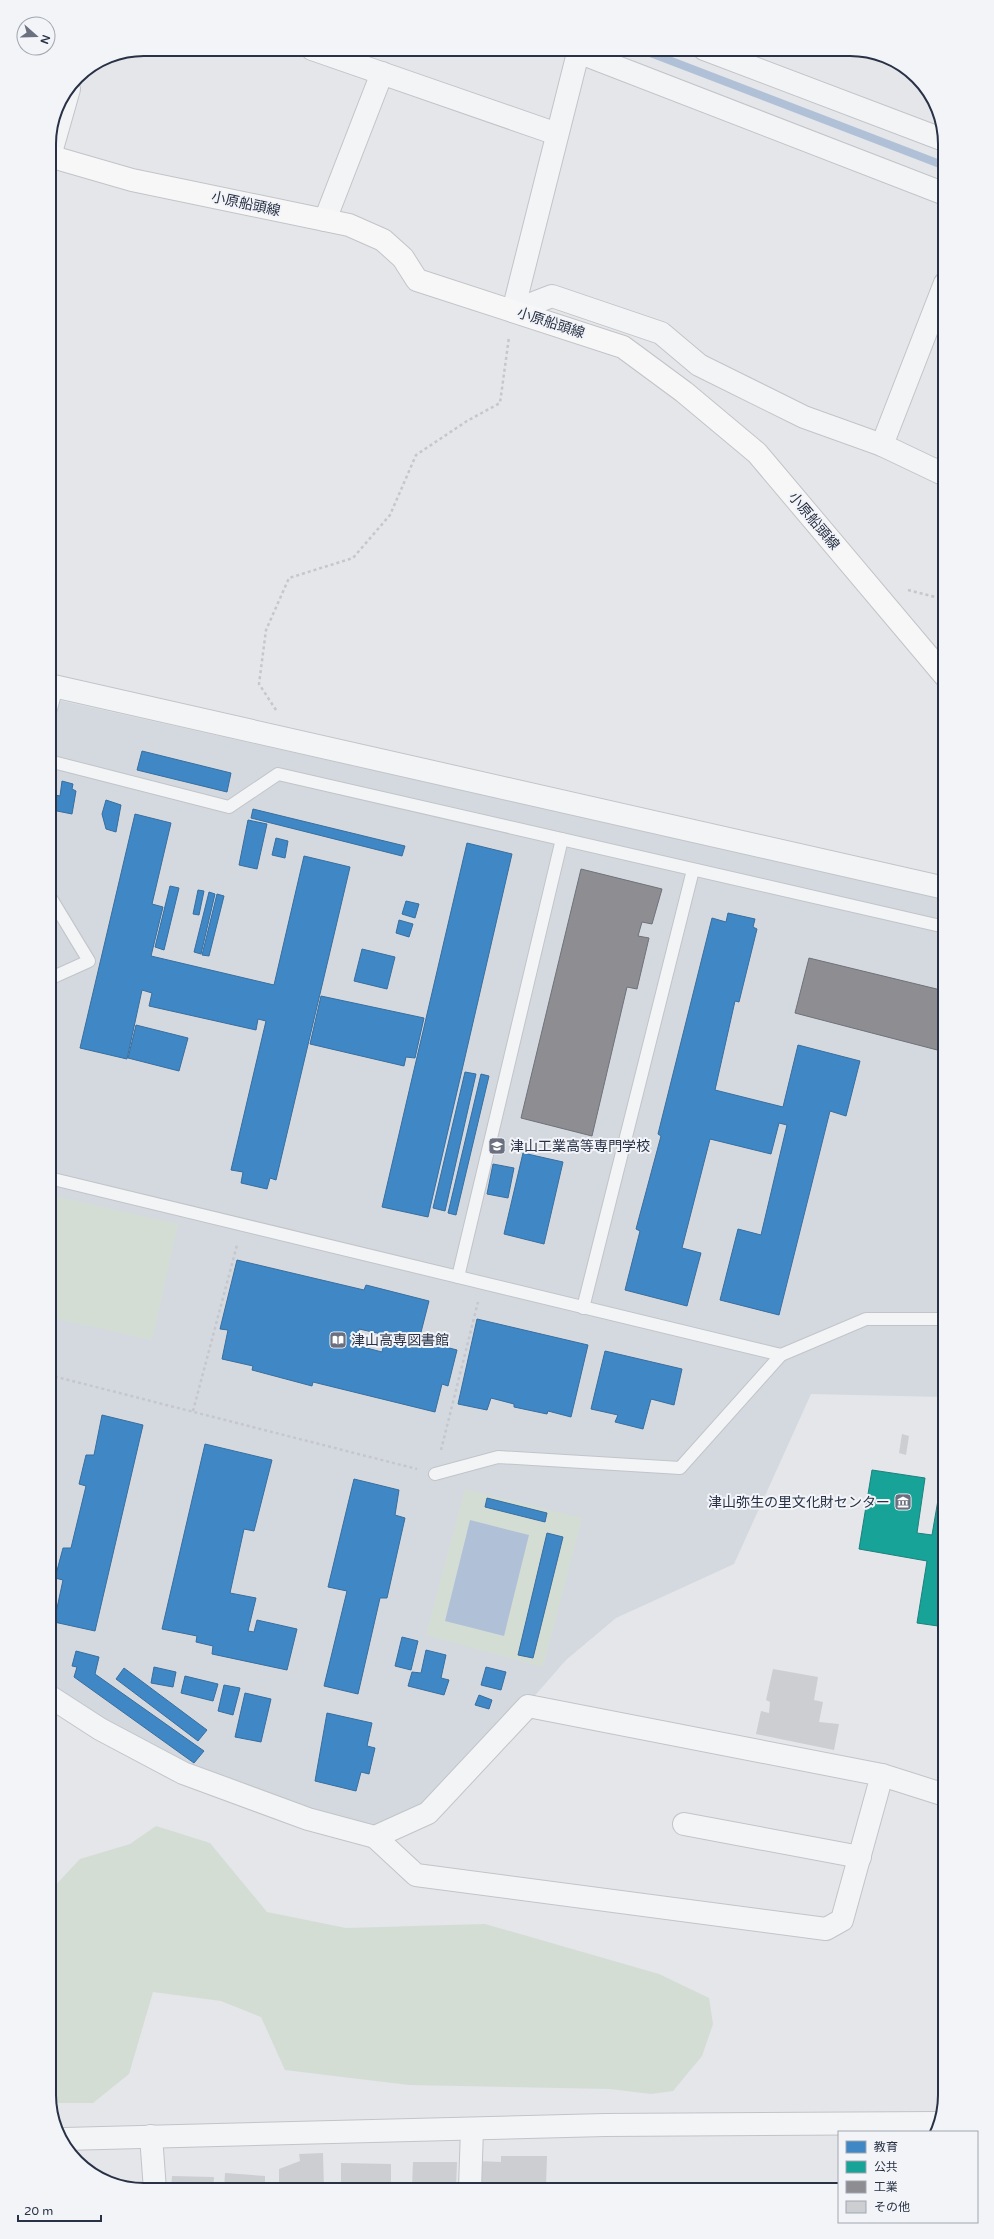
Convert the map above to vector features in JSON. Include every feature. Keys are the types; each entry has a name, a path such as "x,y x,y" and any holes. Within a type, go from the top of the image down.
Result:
{"main road":[{"name":"小原船頭線","path":"56,158 132,180 349,225 383,240 403,258 418,280 623,347 684,392 758,453 938,668"}],"street":[{"path":"332,56 557,134"},
{"path":"513,311 577,56"},
{"path":"591,56 938,191"},
{"path":"722,56 938,138"},
{"path":"325,220 382,74"},
{"path":"513,311 552,296 661,333 699,365 804,417 882,445 938,472"},
{"path":"882,445 938,301"},
{"path":"56,687 938,886"},
{"path":"56,1701 100,1729 183,1773 308,1819 375,1837 416,1875 826,1929 842,1920 882,1775"},
{"path":"375,1837 428,1813 528,1706 882,1775 938,1793"},
{"path":"684,1824 860,1857"},
{"path":"68,2139 472,2130 605,2125 933,2123"},
{"path":"470,2183 472,2130"},
{"path":"151,2136 154,2183"}],"lane":[{"path":"56,763 229,807 278,774 938,925"},
{"path":"458,1277 562,839"},
{"path":"583,1308 693,870"},
{"path":"56,907 88,961 56,976"},
{"path":"56,1180 781,1355"},
{"path":"435,1474 498,1457 680,1468 781,1355 866,1319 938,1319"}],"path":[{"path":"295,741 259,684 266,630 289,578 353,558 390,515 416,455 467,421 500,403 513,311"},
{"path":"193,1411 242,1225"},
{"path":"56,1377 435,1474 483,1283"}],"shaded area":[{"name":"津山工業高等専門学校","path":"56,700 938,896 938,1397 811,1394 734,1564 616,1618 566,1660 439,1805 375,1837 286,1814 56,1699"},
{"path":"56,1197 178,1224 152,1340 56,1319"},
{"path":"465,1489 582,1518 543,1667 426,1635"},
{"path":"156,1826 210,1843 267,1912 346,1928 485,1924 659,1974 709,1998 713,2024 702,2056 673,2091 651,2094 610,2089 409,2085 285,2070 261,2017 221,2001 153,1992 129,2074 93,2103 56,2103 56,1885 80,1859 130,1844"}],"water":[{"path":"470,1520 529,1535 504,1636 445,1621"}],"building: 教育":[{"path":"142,751 231,773 227,792 137,770"},
{"path":"62,781 73,784 72,789 76,791 72,814 56,811 56,795 60,796"},
{"path":"106,800 121,805 116,832 106,829 102,814"},
{"path":"253,809 405,846 402,856 251,818"},
{"path":"135,814 171,823 152,904 163,907 151,956 274,985 304,856 350,867 276,1180 270,1178 267,1189 241,1183 243,1172 231,1170 266,1021 258,1019 256,1030 149,1006 152,993 142,990 127,1059 80,1048"},
{"path":"248,820 267,824 257,869 239,865"},
{"path":"276,838 288,841 285,858 272,855"},
{"path":"467,843 512,854 428,1217 382,1207"},
{"path":"170,886 179,888 164,950 155,947"},
{"path":"198,890 204,891 199,915 193,914"},
{"path":"209,892 215,894 201,954 194,952"},
{"path":"217,894 224,896 209,956 202,955"},
{"path":"406,901 419,904 415,918 402,914"},
{"path":"728,913 755,919 753,927 757,929 739,1002 735,1001 715,1090 783,1107 798,1045 860,1061 846,1116 830,1111 779,1315 720,1300 738,1229 761,1235 787,1125 779,1123 771,1154 710,1139 682,1248 701,1253 687,1306 625,1290 640,1231 636,1229 661,1136 658,1134 712,918 726,922"},
{"path":"399,920 413,924 409,937 396,933"},
{"path":"362,949 395,957 387,989 354,981"},
{"path":"321,996 424,1018 415,1058 406,1057 404,1066 310,1044"},
{"path":"136,1025 188,1038 179,1071 128,1058"},
{"path":"465,1072 476,1074 445,1211 433,1208"},
{"path":"481,1074 489,1076 456,1215 448,1213"},
{"path":"523,1153 563,1162 544,1244 504,1234"},
{"path":"493,1164 514,1168 508,1198 487,1194"},
{"path":"237,1260 364,1290 366,1285 429,1301 419,1340 457,1350 448,1386 442,1384 435,1412 313,1382 312,1386 252,1370 253,1366 222,1359 228,1330 220,1329","holes":["359,1329 386,1335 382,1352 355,1345"]},
{"path":"477,1319 588,1345 571,1417 548,1411 547,1414 514,1407 514,1404 491,1398 487,1410 458,1404"},
{"path":"605,1351 682,1369 674,1405 651,1399 643,1429 615,1422 618,1415 591,1409"},
{"path":"102,1415 143,1425 95,1631 56,1622 56,1613 63,1580 56,1578 56,1574 63,1548 71,1548 86,1486 79,1484 86,1455 94,1455"},
{"path":"205,1444 272,1460 254,1531 244,1529 230,1593 256,1598 248,1631 254,1632 257,1620 297,1629 287,1670 212,1654 213,1646 196,1642 197,1636 162,1629"},
{"path":"354,1479 399,1490 395,1515 405,1518 387,1598 380,1598 358,1694 324,1686 347,1591 328,1587"},
{"path":"487,1498 547,1513 545,1522 485,1507"},
{"path":"547,1533 563,1537 533,1658 518,1655"},
{"path":"402,1637 418,1641 411,1670 395,1666"},
{"path":"426,1650 446,1655 441,1678 449,1680 444,1695 408,1686 412,1672 421,1673"},
{"path":"76,1651 99,1657 95,1674 204,1751 194,1763 74,1677 77,1667 72,1666"},
{"path":"154,1667 176,1672 173,1687 151,1683"},
{"path":"486,1667 506,1672 501,1690 481,1685"},
{"path":"124,1668 207,1730 198,1741 116,1679"},
{"path":"185,1676 218,1684 213,1701 181,1693"},
{"path":"224,1685 240,1688 233,1715 218,1711"},
{"path":"245,1693 271,1699 261,1742 235,1737"},
{"path":"479,1695 492,1700 489,1709 475,1705"},
{"path":"327,1713 372,1723 367,1746 375,1748 369,1774 361,1772 356,1791 315,1781"}],"building: 公共":[{"path":"872,1470 925,1478 917,1533 932,1535 938,1500 938,1626 917,1623 927,1561 859,1549"}],"building: 工業":[{"path":"581,869 662,889 652,924 642,922 638,936 649,938 637,989 627,987 592,1136 521,1118"},
{"path":"809,958 938,989 938,1050 795,1013"}],"building: その他":[{"path":"902,1434 909,1436 906,1455 899,1453"},
{"path":"773,1669 818,1677 814,1700 823,1702 819,1722 839,1724 834,1750 756,1734 761,1711 769,1713 770,1702 766,1700"},
{"path":"323,2153 324,2183 279,2183 279,2169 300,2161 299,2154"},
{"path":"501,2156 547,2156 546,2183 476,2183 477,2161 501,2162"},
{"path":"413,2162 457,2162 456,2183 412,2183"},
{"path":"341,2163 391,2164 391,2183 341,2183"},
{"path":"225,2173 265,2176 265,2183 224,2183"},
{"path":"172,2176 214,2177 214,2183 172,2183"}],"waterway":[{"path":"658,56 938,163"}],"place":[{"name":"津山工業高等専門学校","path":"497,1146"},
{"name":"津山高専図書館","path":"338,1340"},
{"name":"津山弥生の里文化財センター","path":"903,1502"}]}
